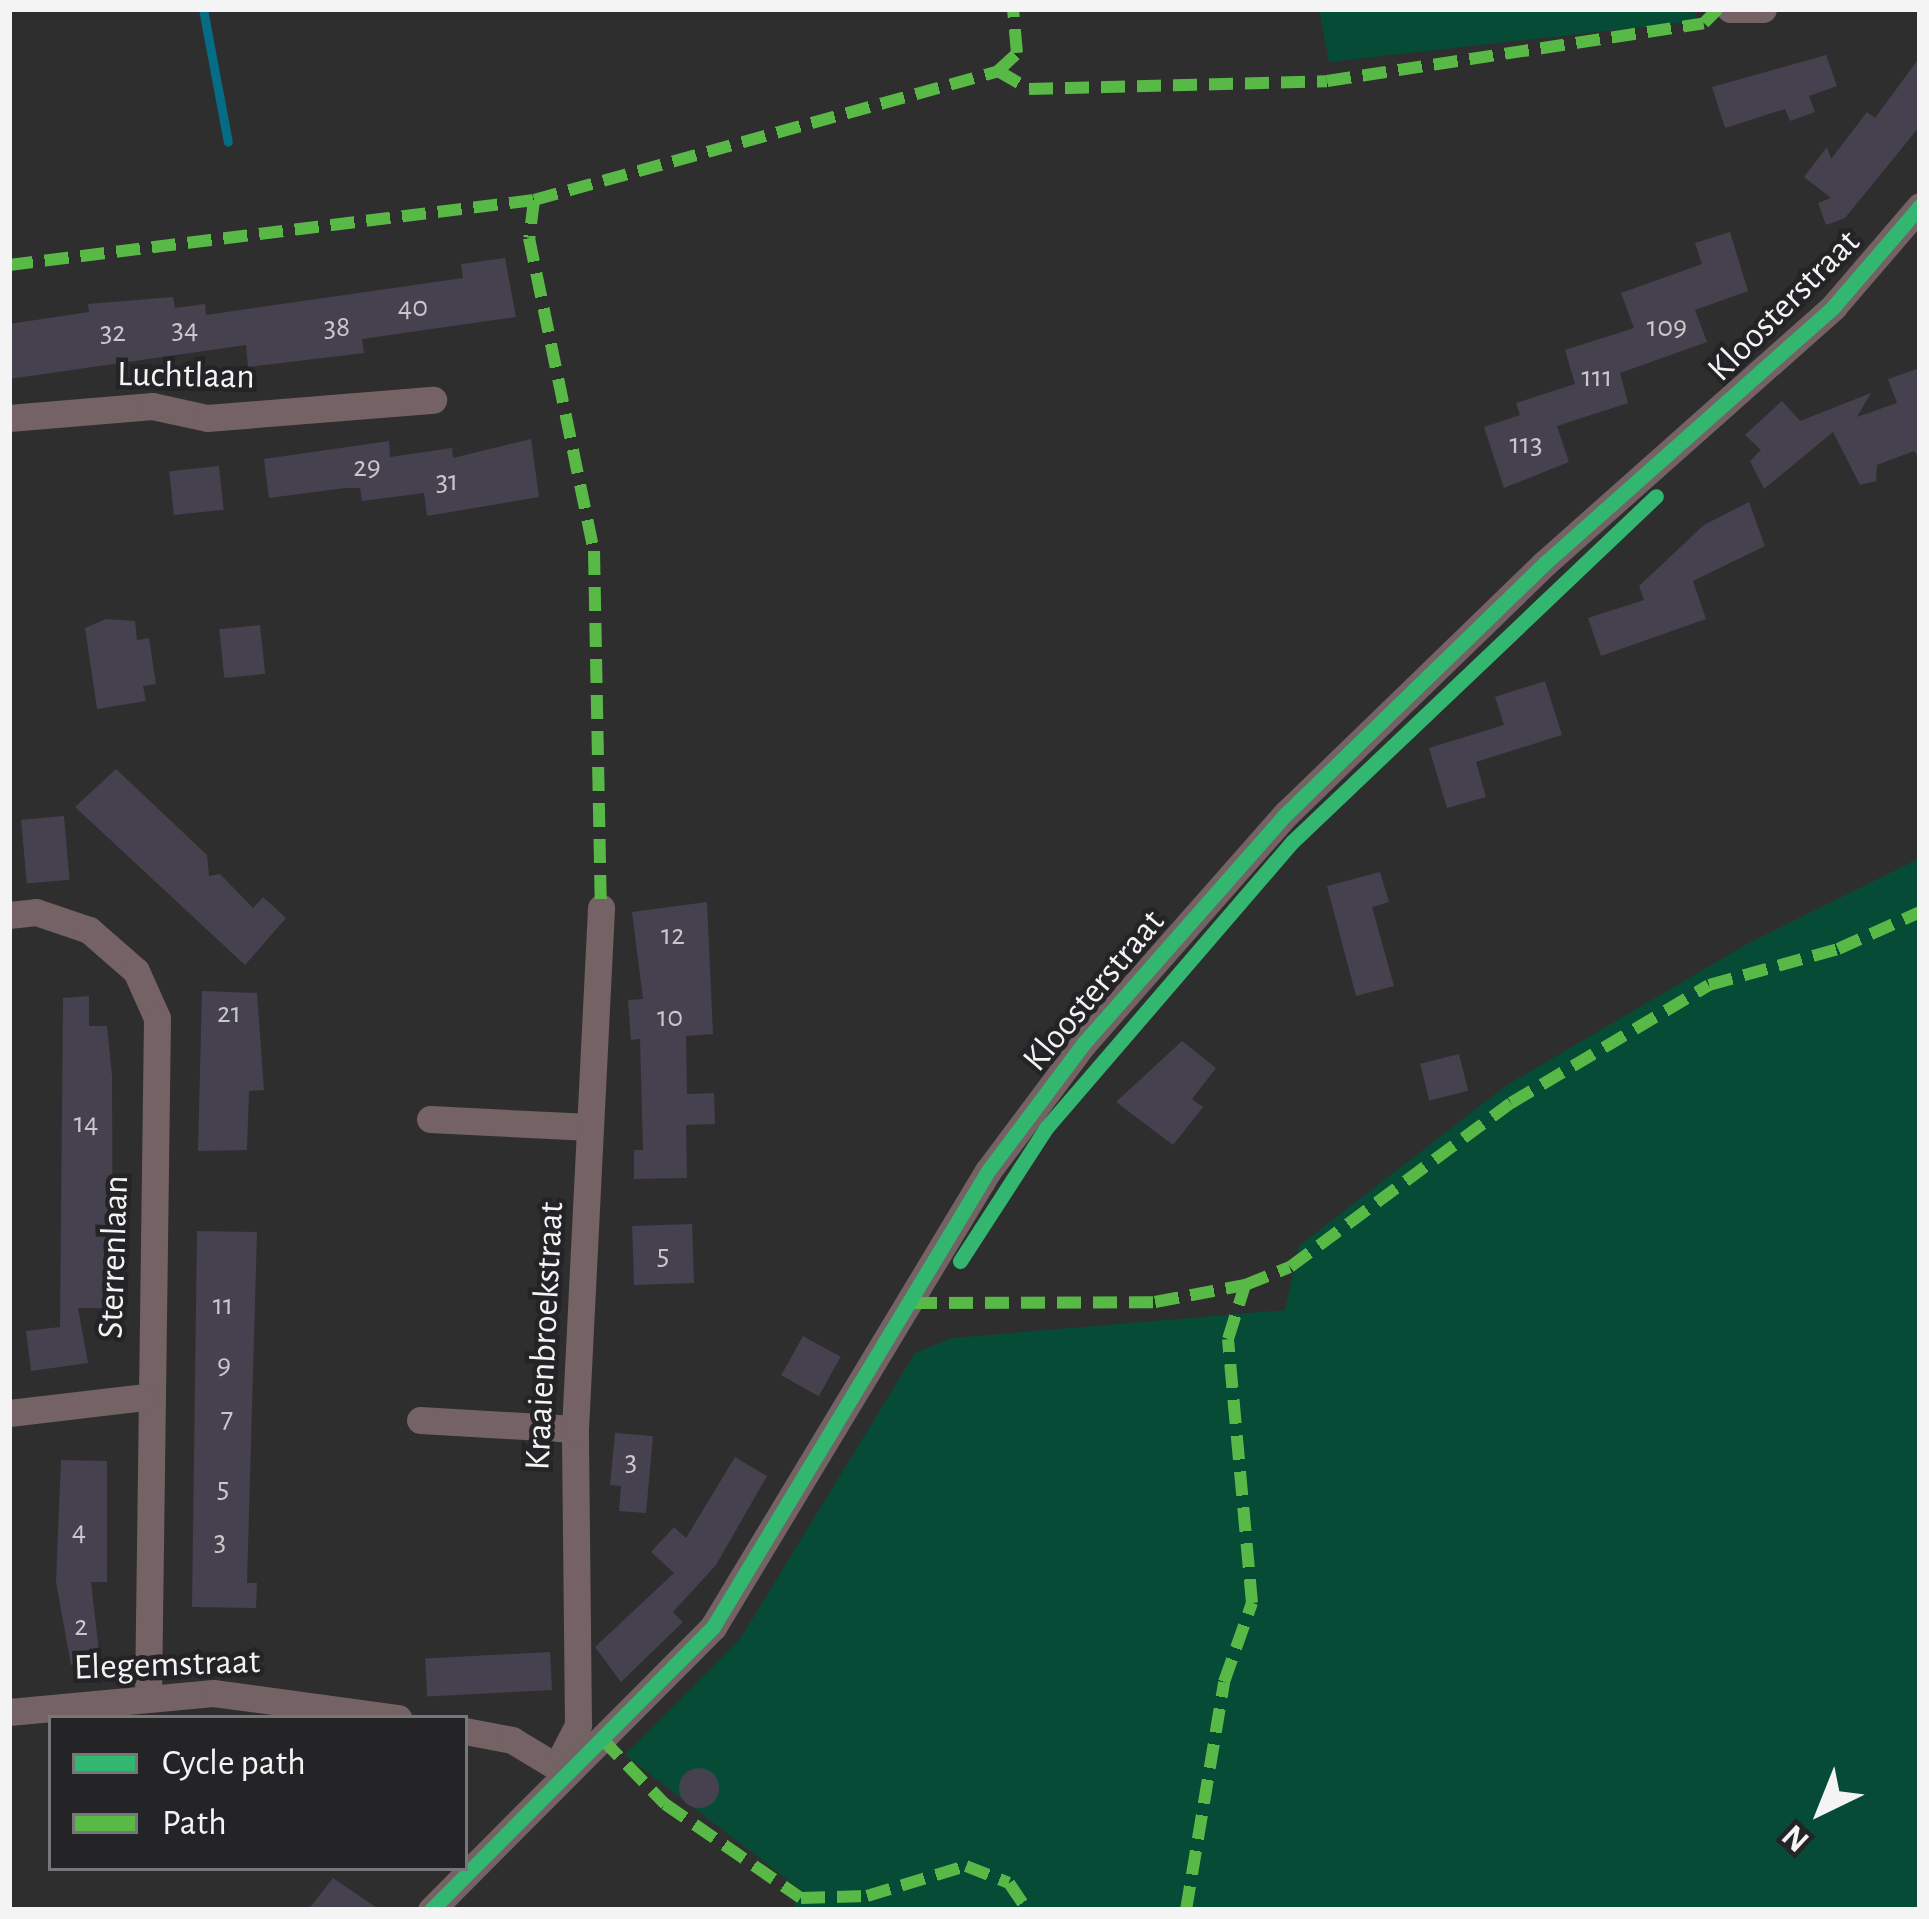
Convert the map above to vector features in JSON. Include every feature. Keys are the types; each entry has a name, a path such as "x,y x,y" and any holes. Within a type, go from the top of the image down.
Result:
{"street":[{"path":"1730,9 1763,9"},
{"name":"Kloosterstraat","path":"468,1870 562,1767 713,1627 988,1171 1083,1044 1287,813 1545,563 1819,321 1920,206"},
{"name":"Luchtlaan","path":"9,418 152,406 207,418 433,400"},
{"name":"Kraaienbroekstraat","path":"562,1767 578,1724 575,1429 601,908"},
{"name":"Sterrenlaan","path":"9,915 36,912 88,930 136,971 158,1018 146,1397 148,1694"},
{"path":"430,1119 590,1127"},
{"path":"9,1413 146,1397"},
{"path":"420,1420 575,1429"},
{"name":"Elegemstraat","path":"9,1712 148,1694 291,1697 383,1715"},
{"path":"468,1732 562,1767"},
{"name":"Kloosterstraat","path":"431,1910 467,1871"}],"green space":[{"path":"1319,9 1694,9 1697,21 1329,62"},
{"path":"1920,858 1920,1910 792,1910 802,1891 625,1755 740,1639 915,1353 952,1338 1285,1310 1299,1246 1507,1085 1747,944"}],"building":[{"path":"1826,55 1837,86 1809,96 1815,112 1790,121 1785,109 1725,128 1712,87"},
{"path":"1920,57 1920,126 1845,218 1826,225 1818,203 1831,198 1804,177 1827,147 1831,159 1867,112 1875,118"},
{"path":"1730,232 1748,291 1695,310 1707,342 1620,373 1628,403 1557,426 1569,462 1504,488 1484,427 1520,415 1516,403 1575,384 1565,350 1634,328 1621,293 1702,264 1695,243"},
{"path":"505,258 516,317 362,339 364,353 248,367 246,345 9,379 9,324 89,312 88,304 173,297 175,308 205,304 206,315 463,278 461,264"},
{"path":"1920,368 1920,459 1914,451 1877,465 1876,481 1860,485 1833,432 1764,489 1750,461 1761,450 1745,435 1782,401 1800,421 1871,393 1857,417 1897,403 1888,379"},
{"path":"531,439 539,497 427,516 424,493 362,501 360,488 345,488 269,498 264,459 389,441 390,457 452,448 453,458"},
{"path":"219,466 224,510 174,515 169,471"},
{"path":"1749,502 1765,546 1693,581 1706,619 1601,656 1588,618 1644,600 1639,586 1704,525"},
{"path":"106,619 135,621 137,640 149,638 156,684 143,686 146,701 97,709 85,628"},
{"path":"260,625 265,674 224,678 219,629"},
{"path":"1545,681 1562,735 1476,762 1486,797 1447,808 1429,748 1504,725 1495,697"},
{"path":"116,769 207,855 209,876 220,874 253,908 263,897 286,918 245,965 75,807"},
{"path":"64,816 70,880 27,884 21,820"},
{"path":"1380,872 1389,902 1372,907 1394,986 1356,996 1327,886"},
{"path":"707,902 713,1034 686,1036 687,1094 714,1093 715,1124 686,1125 687,1178 634,1179 634,1150 643,1150 640,1039 631,1040 628,1000 643,999 632,912"},
{"path":"202,991 257,993 264,1090 249,1091 247,1150 198,1151"},
{"path":"89,996 89,1026 107,1026 112,1076 113,1308 78,1308 88,1363 31,1371 26,1331 60,1327 63,998"},
{"path":"1182,1041 1216,1068 1192,1099 1203,1107 1173,1145 1116,1102"},
{"path":"1459,1054 1468,1091 1429,1101 1420,1064"},
{"path":"692,1224 694,1283 634,1285 632,1226"},
{"path":"197,1231 257,1232 247,1583 257,1583 256,1608 192,1607"},
{"path":"803,1336 841,1357 819,1396 781,1375"},
{"path":"615,1433 653,1436 646,1513 619,1511 621,1486 610,1485"},
{"path":"735,1457 767,1476 716,1565 673,1612 683,1622 621,1682 595,1647 674,1573 651,1552 674,1527 686,1538"},
{"path":"61,1460 107,1461 107,1582 91,1582 100,1660 71,1665 56,1582"},
{"path":"550,1652 552,1690 427,1696 425,1659"},
{"path":"699,1768 713,1774 719,1788 713,1802 699,1808 685,1802 679,1788 685,1774"},
{"path":"333,1878 380,1910 308,1910"}],"waterway":[{"path":"203,9 228,142"}],"marked path":[{"path":"998,71 1017,53 1013,9"},
{"path":"9,265 534,200 998,71 1029,89 1327,81 1704,23 1718,9"},
{"path":"534,200 529,238 594,551 601,908"},
{"path":"913,1303 1155,1302 1245,1285 1290,1267 1511,1103 1709,985 1838,949 1920,912"},
{"path":"1186,1910 1224,1682 1252,1603 1228,1339 1245,1285"},
{"path":"602,1739 665,1804 801,1898 867,1896 966,1866 1009,1883 1027,1910"}],"cycle path":[{"path":"431,1910 713,1627 988,1171 1083,1044 1287,813 1545,563 1834,306 1920,206"},
{"path":"960,1261 1046,1128 1292,842 1656,496"}]}
